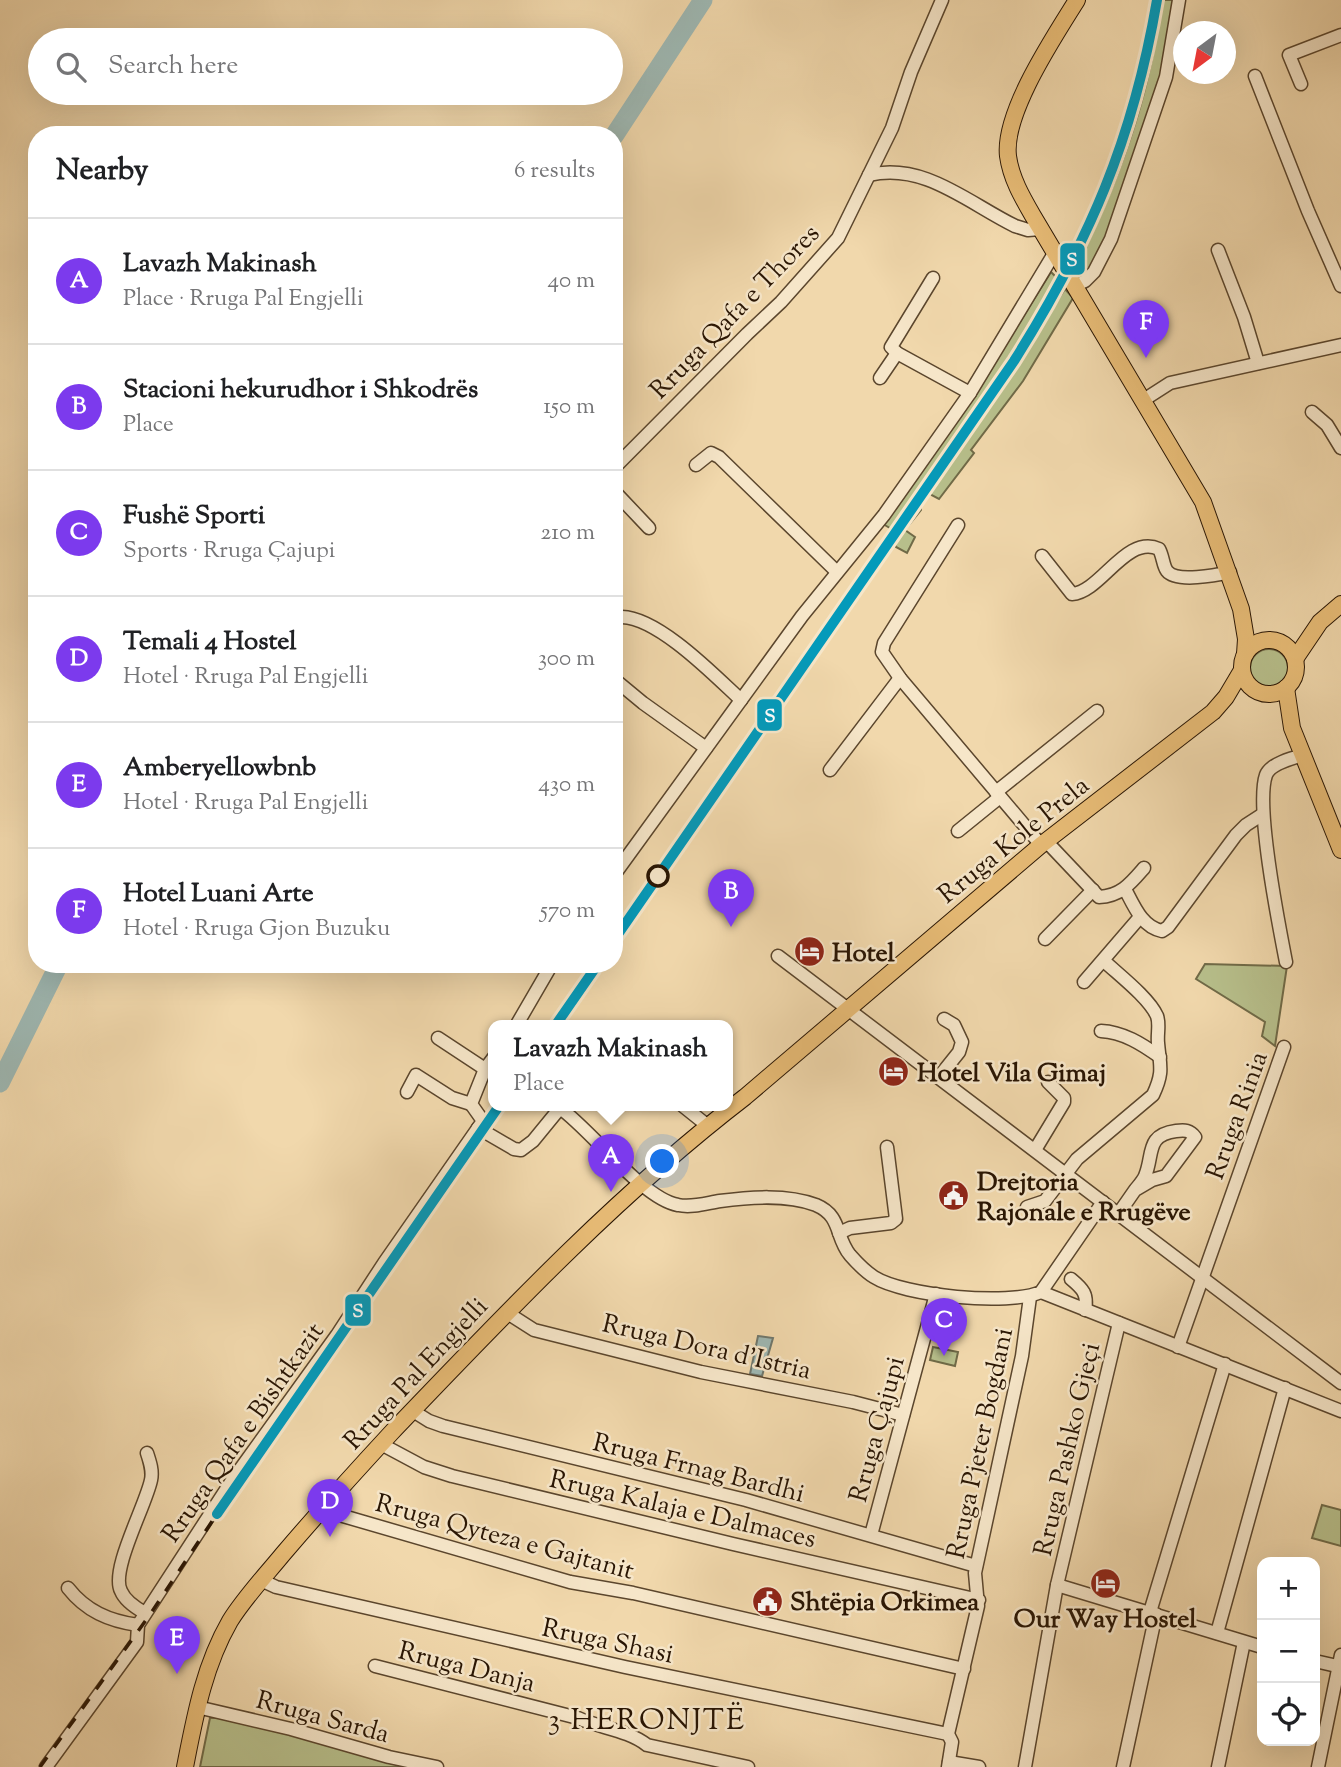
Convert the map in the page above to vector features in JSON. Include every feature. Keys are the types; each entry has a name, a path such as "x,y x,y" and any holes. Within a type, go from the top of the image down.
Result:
{"main road":[{"path":"1077,0 1051,42 1017,108 1008,137 1011,171 1040,229 1203,502 1241,609 1246,639 1243,662 1247,684 1262,693 1292,728"},
{"path":"1243,662 1256,643 1292,637 1320,622 1341,604"},
{"path":"1241,609 1256,634 1288,648 1295,659 1295,675 1286,688 1276,693 1262,693"},
{"path":"1295,659 1320,622"},
{"name":"Rruga Kole Prela","path":"1213,712 1227,697 1243,662"},
{"path":"1286,688 1292,728 1341,850"},
{"name":"Rruga Kole Prela","path":"849,1008 1043,843 1213,712 1231,702 1262,693"},
{"name":"Rruga Pal Engjelli","path":"733,1106 849,1008"},
{"name":"Rruga Pal Engjelli","path":"186,1767 197,1707 216,1648 231,1620 261,1580 324,1505 506,1312 641,1184 727,1111"}],"street":[{"name":"Rruga Qafa e Thores","path":"623,459 828,252 850,217 892,128 911,72 942,0"},
{"path":"1075,286 1094,272 1111,239 1166,77 1179,0"},
{"path":"1301,84 1289,55 1341,35"},
{"path":"1255,76 1308,211 1341,286"},
{"path":"869,175 882,172 917,174 1015,226 1028,230 1040,229"},
{"path":"1218,250 1244,317 1258,363"},
{"path":"623,863 802,616 884,515 970,393 1055,252"},
{"path":"933,278 891,347 897,353 970,393"},
{"path":"1142,401 1170,383 1341,345"},
{"path":"880,378 897,353"},
{"path":"1312,412 1327,425 1341,448"},
{"path":"696,465 708,454 719,457 837,572"},
{"path":"623,501 649,528"},
{"path":"958,525 884,643 884,658 998,795 1099,897 1115,895 1125,889 1144,868"},
{"path":"1042,556 1072,594 1083,591 1118,562 1143,547 1153,546 1159,549 1166,571 1171,574 1193,578 1230,572"},
{"path":"623,617 632,618 661,632 695,657 741,700"},
{"path":"830,769 900,678"},
{"path":"623,686 706,748"},
{"path":"958,831 1097,711"},
{"path":"1286,962 1263,814 1267,773 1303,755"},
{"path":"1125,889 1140,918 1156,930 1162,931 1168,927 1236,835 1263,814"},
{"path":"1045,939 1093,890"},
{"path":"1084,982 1140,918"},
{"path":"778,956 1341,1383"},
{"path":"1027,1207 1045,1201 1065,1173 1089,1147 1153,1095 1160,1080 1163,1066 1157,1017 1145,1000 1104,961"},
{"path":"519,1020 547,973"},
{"path":"939,1077 958,1052 962,1042 954,1025 944,1019"},
{"path":"1101,1031 1111,1031 1131,1039 1160,1057"},
{"path":"438,1038 485,1069"},
{"name":"Rruga Rinia","path":"1178,1347 1284,1047"},
{"path":"471,1104 488,1065"},
{"path":"407,1092 416,1075 452,1098 471,1104 483,1121 478,1128 514,1149 521,1150 533,1141 557,1111"},
{"path":"1035,1150 1064,1102 1064,1098 1048,1083"},
{"path":"564,1111 641,1184 657,1196 677,1205 773,1198 802,1201 826,1210 834,1218 848,1254 875,1278 893,1285 936,1294 972,1298 1035,1295 1085,1310 1341,1411"},
{"path":"689,1111 708,1126"},
{"name":"Rruga Qafa e Bishtkazit","path":"46,1767 137,1642 138,1625 145,1613 231,1482 337,1335 478,1128"},
{"path":"1119,1213 1144,1177 1154,1141 1158,1136 1173,1131 1191,1132 1195,1138 1166,1176 1152,1180 1135,1190"},
{"path":"839,1233 850,1228 891,1223 896,1219 887,1147"},
{"path":"1035,1295 1103,1202"},
{"path":"1071,1279 1084,1290 1087,1300 1085,1310"},
{"name":"Rruga Çajupi","path":"871,1535 936,1294"},
{"name":"Rruga Pjeter Bogdani","path":"979,1767 948,1764 953,1742 948,1734 979,1600 974,1580 976,1566 1035,1295"},
{"name":"Rruga Dora d'Istria","path":"506,1312 534,1330 701,1372 853,1402 903,1415"},
{"name":"Rruga Pashko Gjeçi","path":"1026,1767 1057,1585 1119,1324"},
{"path":"1123,1767 1153,1613 1225,1364"},
{"path":"1217,1633 1285,1388"},
{"name":"Rruga Frnag Bardhi","path":"413,1410 429,1421 443,1426 746,1500 976,1566"},
{"name":"Rruga Kalaja e Dalmaces","path":"382,1444 424,1467 452,1476 979,1600"},
{"name":"Rruga Qafa e Bishtkazit","path":"145,1613 121,1593 118,1577 151,1480 151,1465 147,1453"},
{"name":"Rruga Qyteza e Gajtanit","path":"324,1505 343,1516 570,1582 633,1593 964,1669"},
{"name":"Rruga Shasi","path":"261,1580 276,1587 474,1634 948,1734"},
{"path":"1057,1585 1257,1646"},
{"path":"68,1588 90,1610 122,1623 138,1625"},
{"path":"1218,1767 1244,1642"},
{"path":"1318,1767 1340,1663 1320,1661"},
{"name":"Rruga Danja","path":"375,1666 578,1718 597,1727 638,1738 647,1745 748,1767"},
{"name":"Rruga Sarda","path":"197,1707 436,1767"}],"green space":[{"path":"1161,0 1174,0 1161,82 1106,240 1084,278 1076,266 1106,203 1131,137 1150,69"},
{"path":"1051,272 1060,281 1015,352 895,531 883,524 985,377"},
{"path":"1065,289 1073,298 1023,381 971,450 974,453 939,499 928,493 920,505 921,510 905,530 915,537 907,553 896,547 894,543 927,489 930,489 979,420"},
{"path":"1269,649 1283,654 1288,668 1283,682 1269,687 1255,682 1250,668 1255,654"},
{"path":"1205,964 1287,966 1275,1046 1262,1036 1265,1022 1196,979"},
{"path":"933,1347 958,1352 955,1366 930,1360"},
{"path":"1322,1505 1341,1510 1341,1546 1312,1538"},
{"path":"228,1717 418,1767 200,1767 210,1718"}],"water":[{"path":"758,1336 773,1338 762,1376 750,1374"}],"waterway":[{"path":"621,126 703,0"},
{"path":"0,1083 55,973"}],"railway":[{"path":"40,1767 149,1616 217,1514"}],"transit line":[{"name":"S","path":"623,927 1014,361 1041,317 1065,274 1105,188 1135,99 1157,0"},
{"name":"S","path":"559,1020 592,973"},
{"name":"S","path":"217,1514 496,1111"}],"place":[{"name":"Hotel Luani Arte","path":"1146,358"},
{"name":"Stacioni hekurudhor i Shkodrës","path":"731,927"},
{"name":"Hotel","path":"809,952"},
{"name":"Hotel Vila Gimaj","path":"894,1072"},
{"name":"Lavazh Makinash","path":"611,1192"},
{"name":"Drejtoria Rajonale e Rrugëve","path":"954,1196"},
{"name":"Fushë Sporti","path":"944,1356"},
{"name":"Temali 4 Hostel","path":"330,1537"},
{"name":"Our Way Hostel","path":"1105,1583"},
{"name":"Shtëpia Orkimea","path":"767,1601"},
{"name":"Amberyellowbnb","path":"177,1674"}],"district":[{"name":"3 HERONJTË","path":"647,1719"}]}
